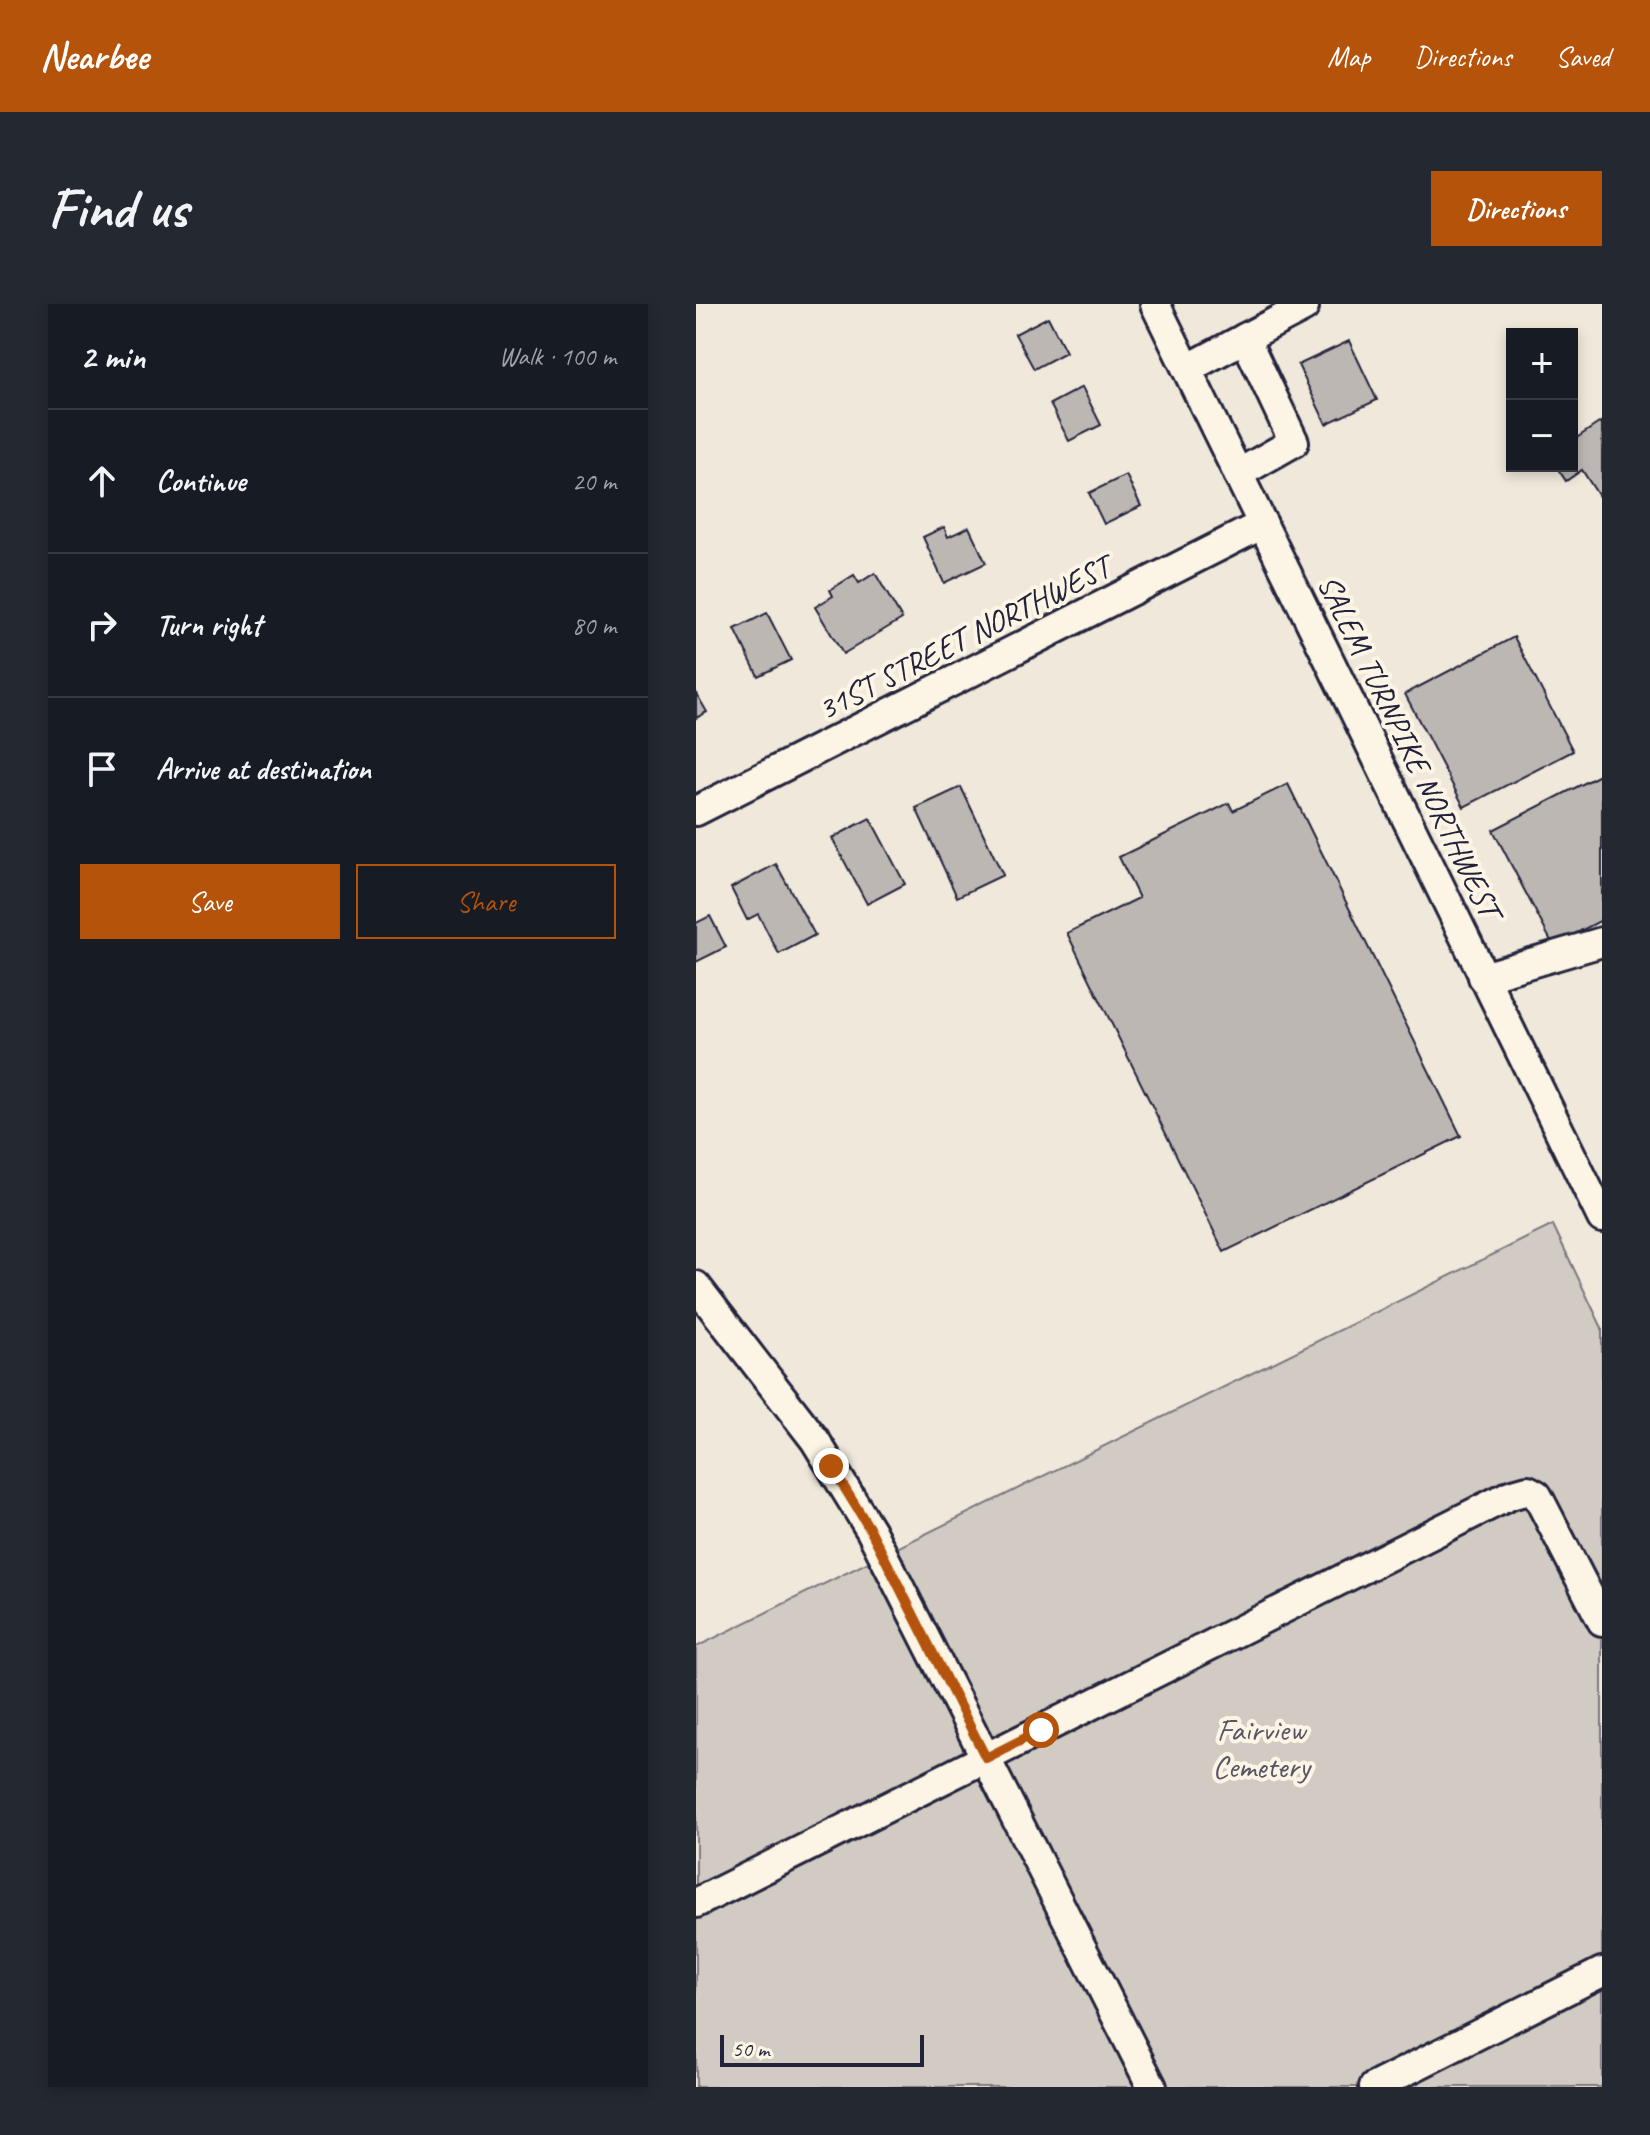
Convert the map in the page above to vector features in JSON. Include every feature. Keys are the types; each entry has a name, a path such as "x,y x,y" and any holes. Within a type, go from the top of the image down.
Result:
{"street":[{"name":"SALEM TURNPIKE NORTHWEST","path":"1155,304 1483,977 1591,1169 1602,1218"},
{"path":"1187,369 1304,307"},
{"path":"1238,474 1294,442 1245,338"},
{"name":"31ST STREET NORTHWEST","path":"696,811 1263,524"},
{"path":"1483,977 1602,942"},
{"path":"696,1286 823,1453 871,1531 1152,2087"},
{"path":"696,1903 1510,1495 1528,1490 1537,1495 1602,1621"},
{"path":"1374,2087 1602,1972"}],"green space":[{"name":"Fairview Cemetery","path":"1553,1225 1602,1328 1602,2087 696,2087 696,1647"}],"building":[{"path":"1048,317 1066,352 1034,369 1015,334"},
{"path":"1349,341 1377,400 1326,424 1298,365"},
{"path":"1082,387 1101,425 1069,441 1050,404"},
{"path":"1602,421 1600,498 1582,470 1566,481 1560,472 1578,472 1578,437"},
{"path":"1126,475 1141,506 1104,524 1089,493"},
{"path":"944,527 948,537 969,527 986,563 944,583 923,537"},
{"path":"875,573 902,619 843,654 815,607 833,596 830,590 854,575 859,583"},
{"path":"767,613 791,660 758,676 735,629"},
{"path":"1514,637 1573,751 1464,807 1405,694"},
{"path":"696,693 707,712 696,718"},
{"path":"1602,774 1602,920 1553,945 1493,830"},
{"path":"1288,784 1461,1136 1224,1252 1067,933 1139,898 1119,857 1229,803 1233,811"},
{"path":"961,787 1003,875 957,897 916,808"},
{"path":"870,818 905,884 867,904 832,838"},
{"path":"776,864 815,935 779,954 758,914 747,920 731,888"},
{"path":"710,916 726,947 696,962 696,923"}],"route":[{"path":"831,1466 871,1531 986,1758 1041,1730"}]}
